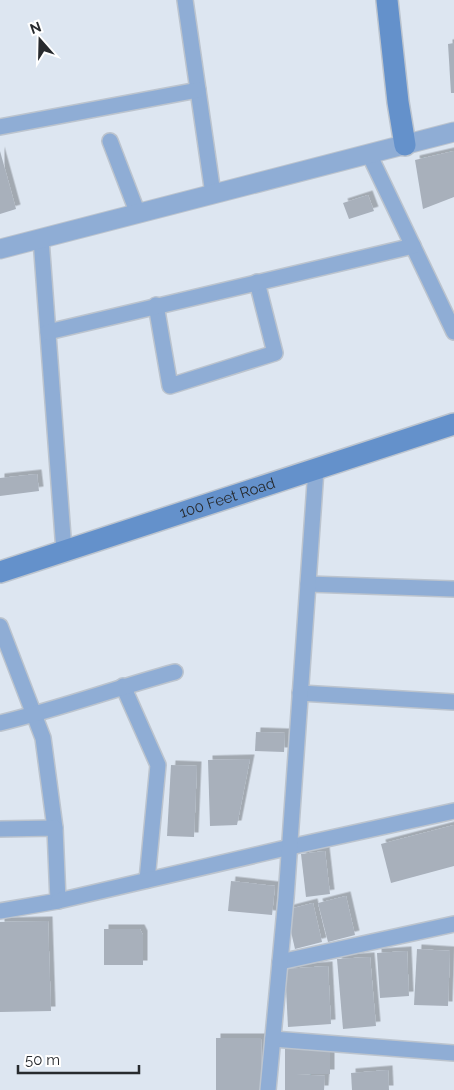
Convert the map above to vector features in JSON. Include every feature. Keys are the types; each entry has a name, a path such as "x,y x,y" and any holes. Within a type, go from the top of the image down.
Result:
{"main road":[{"path":"388,0 398,102 405,145"},
{"name":"100 Feet Road","path":"0,572 454,424"}],"street":[{"path":"185,0 213,194"},
{"path":"0,127 198,90"},
{"path":"0,249 454,132"},
{"path":"110,141 138,214"},
{"path":"370,154 454,332"},
{"path":"41,239 64,551"},
{"path":"48,332 156,305 413,246"},
{"path":"156,305 170,386 275,353 257,282"},
{"path":"268,1090 290,847 316,469"},
{"path":"308,584 454,589"},
{"path":"0,626 43,738 55,828 58,901"},
{"path":"0,723 34,715 123,686 174,672"},
{"path":"123,686 158,765 147,880"},
{"path":"300,693 454,702"},
{"path":"0,911 58,901 454,811"},
{"path":"0,829 55,828"},
{"path":"280,962 454,924"},
{"path":"273,1039 454,1053"}],"building":[{"path":"454,43 454,93 451,93 448,44"},
{"path":"0,151 16,209 0,214"},
{"path":"454,151 454,197 423,209 415,160"},
{"path":"368,195 374,211 349,219 343,203"},
{"path":"37,474 39,491 0,496 0,478"},
{"path":"256,732 285,733 284,752 255,751"},
{"path":"250,759 237,825 210,826 208,760"},
{"path":"171,765 197,766 194,837 167,836"},
{"path":"454,825 454,866 391,883 381,844"},
{"path":"325,851 330,894 306,897 301,854"},
{"path":"231,881 275,886 272,915 228,911"},
{"path":"346,896 355,935 328,942 318,903"},
{"path":"313,903 322,942 295,949 286,910"},
{"path":"48,921 51,1011 0,1012 0,922"},
{"path":"104,929 140,929 143,935 143,965 104,965"},
{"path":"417,949 450,951 448,1006 414,1005"},
{"path":"407,951 409,996 380,998 377,953"},
{"path":"370,957 376,1026 343,1029 337,959"},
{"path":"328,966 331,1024 288,1027 285,969"},
{"path":"216,1038 261,1038 262,1090 216,1090"},
{"path":"330,1047 330,1074 296,1074 325,1076 324,1090 285,1090 285,1048"},
{"path":"388,1070 389,1090 352,1090 351,1073"}]}
